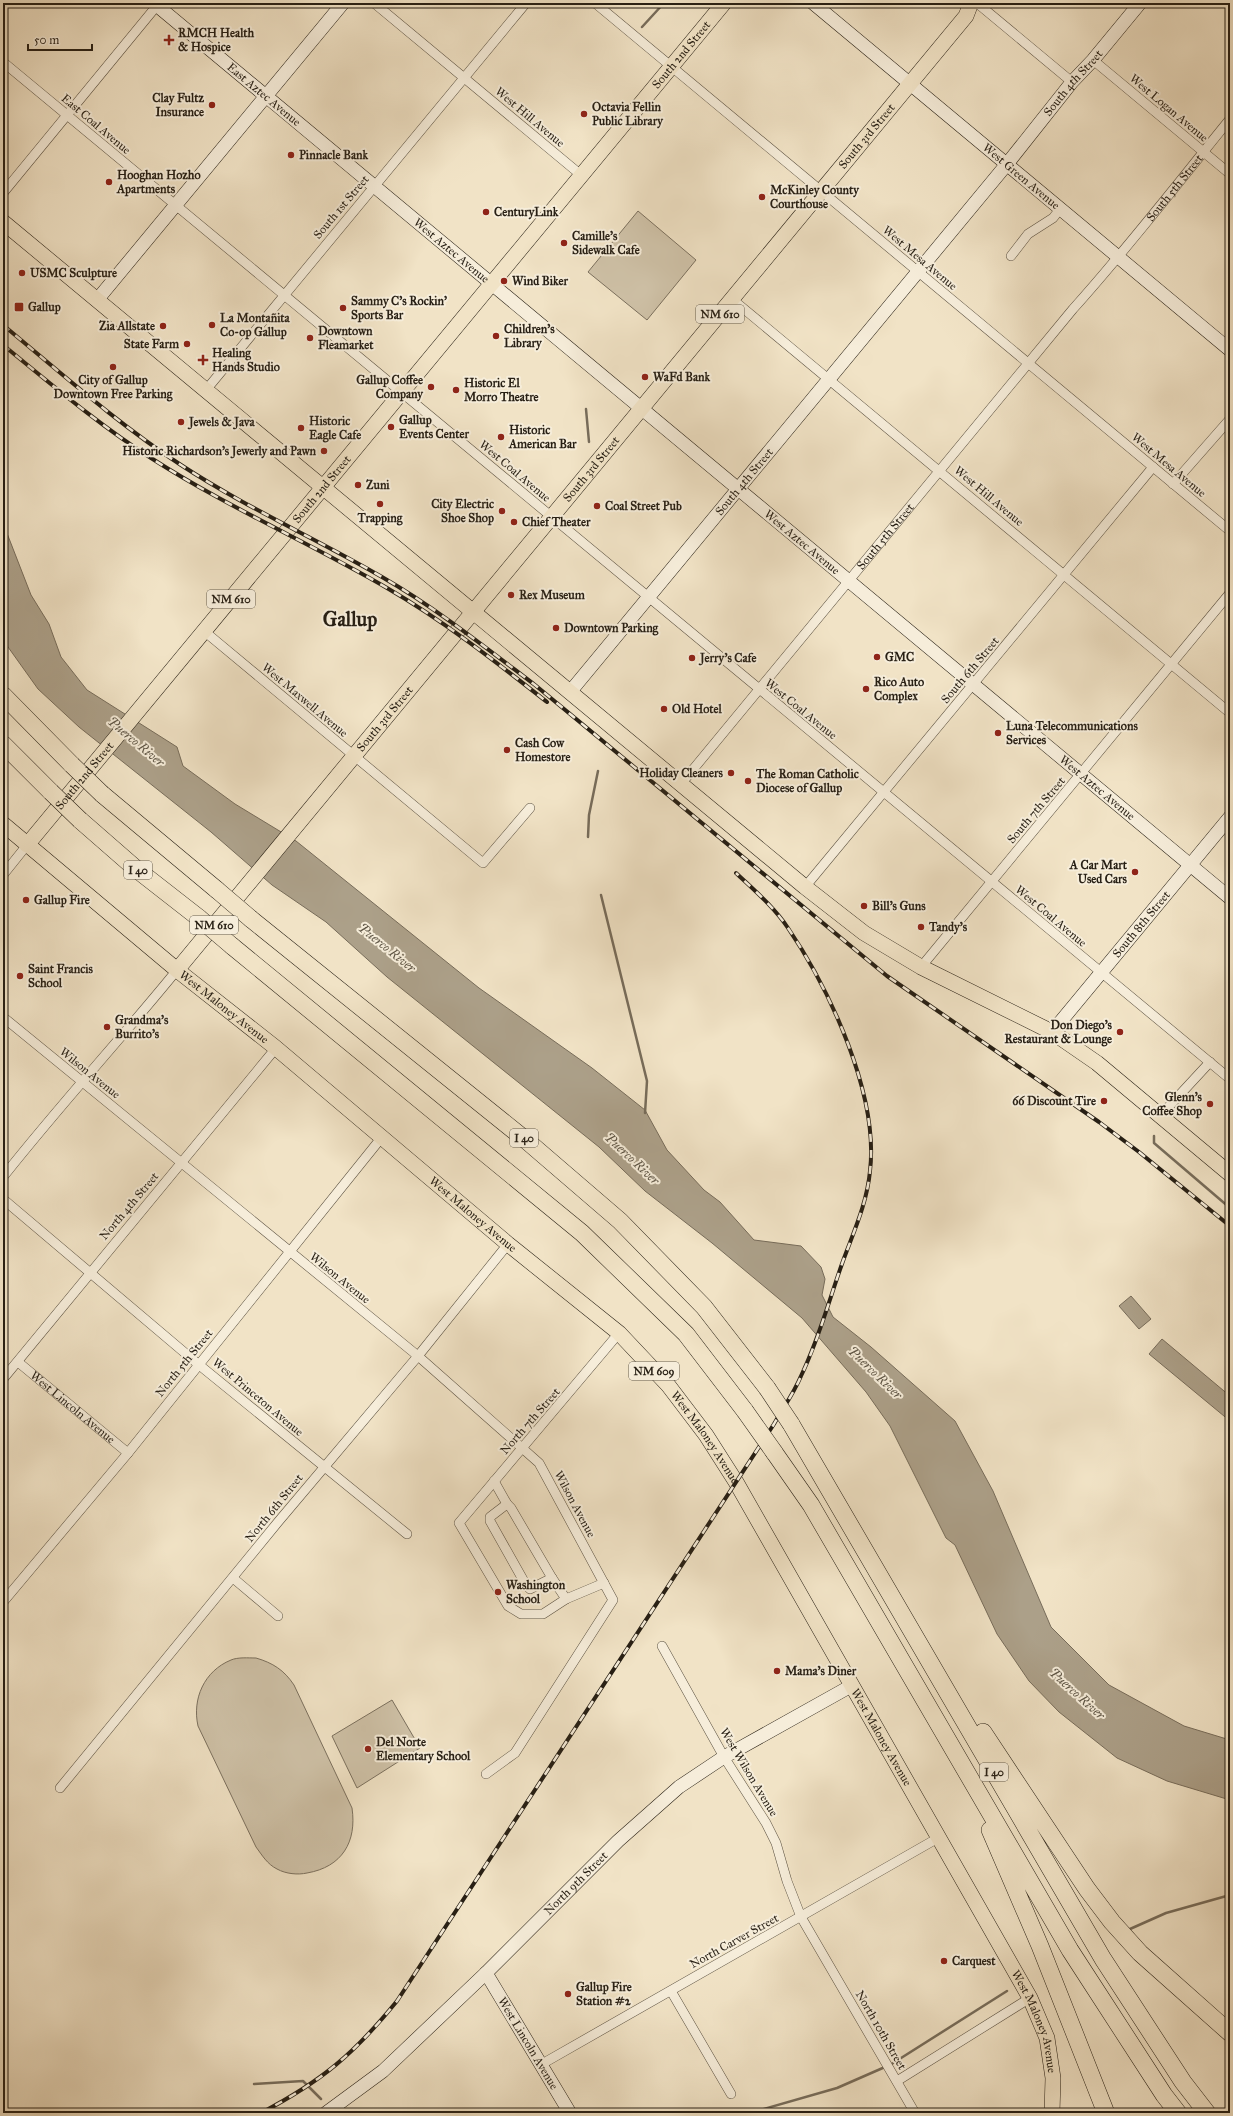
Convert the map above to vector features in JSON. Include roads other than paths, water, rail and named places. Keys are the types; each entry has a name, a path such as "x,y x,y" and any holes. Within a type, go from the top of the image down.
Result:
{"highway":[{"name":"I 40","path":"3,695 102,794 251,919 527,1141 620,1221 704,1307 767,1388 791,1424 1103,1959 1183,2082 1207,2113"},
{"name":"I 40","path":"3,744 80,820 135,868 199,918 582,1233 686,1334 745,1411 811,1505 944,1730 1070,1950 1164,2095 1178,2113"},
{"path":"893,1599 1087,1889 1112,1922 1140,1953 1230,2033"},
{"path":"944,1730 1002,1857 1106,2113"}],"main road":[{"name":"South 2nd Street","path":"27,845 724,3"},
{"name":"South 3rd Street","path":"176,970 252,881 473,611 966,16 971,3"},
{"path":"3,222 680,784 805,887 864,933 921,967 1052,1032 1097,1063 1230,1174"},
{"name":"West Maloney Avenue","path":"3,824 176,970 276,1048 508,1244 619,1333 668,1385 706,1435 736,1482 1030,1998 1047,2038 1052,2078 1052,2113"}],"street":[{"path":"97,300 343,3"},
{"name":"West Hill Avenue","path":"374,3 581,175"},
{"name":"South 1st Street","path":"206,390 526,3"},
{"name":"West Mesa Avenue","path":"595,3 1230,531"},
{"name":"West Green Avenue","path":"813,3 1230,350"},
{"path":"977,3 1072,82"},
{"name":"South 4th Street","path":"1007,164 1072,82 1093,60 1140,3"},
{"path":"3,193 157,4"},
{"name":"East Aztec Avenue","path":"157,4 374,186"},
{"name":"West Logan Avenue","path":"1093,60 1230,174"},
{"name":"East Coal Avenue","path":"3,62 285,295"},
{"name":"South 5th Street","path":"1120,257 1230,120"},
{"path":"918,272 1007,164"},
{"name":"West Aztec Avenue","path":"374,186 1230,898"},
{"path":"1011,256 1028,234 1053,218 1060,209"},
{"path":"1028,363 1120,257"},
{"name":"South 4th Street","path":"570,692 918,272"},
{"name":"West Coal Avenue","path":"285,295 1100,973 1230,1079"},
{"name":"West Hill Avenue","path":"732,298 1230,713"},
{"name":"South 5th Street","path":"680,784 1028,363"},
{"path":"1173,484 1230,419"},
{"name":"South 6th Street","path":"805,887 1153,467"},
{"name":"South 7th Street","path":"921,967 1230,593"},
{"name":"West Maxwell Avenue","path":"204,631 483,863 530,808"},
{"name":"South 8th Street","path":"1052,1032 1230,817"},
{"path":"3,875 27,845"},
{"path":"3,1177 176,970"},
{"name":"Wilson Avenue","path":"3,1017 82,1081 180,1164 418,1356 539,1463 613,1600 515,1754 486,1774"},
{"name":"North 4th Street","path":"3,1380 276,1048"},
{"path":"1161,1115 1210,1062"},
{"name":"North 5th Street","path":"3,1602 128,1453 382,1137"},
{"name":"West Princeton Avenue","path":"3,1199 198,1364 407,1534"},
{"name":"North 6th Street","path":"60,1788 323,1467 418,1356 508,1244"},
{"name":"North 7th Street","path":"566,1599 543,1614 521,1614 513,1610 508,1606 496,1587 459,1523 619,1333"},
{"name":"West Lincoln Avenue","path":"18,1362 128,1453"},
{"path":"494,1481 566,1599 604,1583"},
{"path":"507,1504 490,1516 490,1522 526,1585 530,1589 552,1578"},
{"path":"233,1578 278,1616"},
{"name":"West Wilson Avenue","path":"662,1646 724,1757 766,1823 776,1843 787,1880 801,1917"},
{"name":"North 9th Street","path":"326,2113 383,2071 486,1973 618,1841 679,1787 724,1757 851,1686"},
{"name":"North Carver Street","path":"542,2064 938,1838"},
{"name":"North 10th Street","path":"801,1917 895,2078 1030,1998"},
{"name":"West Lincoln Avenue","path":"486,1973 542,2064 570,2113"},
{"path":"671,1991 731,2094"},
{"path":"895,2078 915,2113"}],"water":[{"name":"Puerco River","path":"3,523 31,595 49,624 61,657 87,690 177,747 183,766 235,804 296,841 479,988 592,1068 645,1110 667,1150 704,1190 720,1202 754,1240 801,1246 821,1267 825,1279 822,1295 833,1317 871,1347 955,1421 993,1491 1051,1627 1109,1685 1184,1726 1230,1740 1230,1800 1167,1781 1117,1758 1059,1712 1029,1681 997,1634 955,1545 946,1538 890,1426 866,1392 802,1318 712,1243 645,1191 599,1147 387,977 326,922 272,885 211,832 79,727 38,689 3,640"},
{"path":"1131,1296 1151,1319 1139,1329 1119,1306"},
{"path":"1162,1339 1230,1396 1230,1421 1149,1354"}],"waterway":[{"path":"642,27 664,3"},
{"path":"586,409 589,442"},
{"path":"588,837 589,815 598,771"},
{"path":"601,895 647,1081 645,1113"},
{"path":"1154,1136 1154,1143 1230,1208"},
{"path":"1130,1929 1166,1913 1230,1895"},
{"path":"890,2065 1007,1991"},
{"path":"750,2113 837,2088 885,2067"},
{"path":"254,2084 303,2081 321,2099"}],"railway":[{"path":"3,325 112,415 181,465 255,509 382,577 460,628 535,685 887,976 1099,1122 1139,1152 1230,1226"},
{"path":"3,345 94,418 151,458 209,493 387,588 429,614 469,642 547,702"},
{"path":"261,2113 302,2089 336,2065 366,2036 397,2001 774,1424 795,1388 813,1348 860,1217 866,1194 870,1171 871,1141 867,1110 859,1077 848,1044 820,981 804,953 782,920 764,899 736,873"}],"place":[{"name":"RMCH Health & Hospice","path":"169,40"},
{"name":"Clay Fultz Insurance","path":"212,105"},
{"name":"Octavia Fellin Public Library","path":"584,114"},
{"name":"Pinnacle Bank","path":"291,155"},
{"name":"Hooghan Hozho Apartments","path":"109,182"},
{"name":"McKinley County Courthouse","path":"762,197"},
{"name":"CenturyLink","path":"486,212"},
{"name":"Camille's Sidewalk Cafe","path":"564,243"},
{"name":"USMC Sculpture","path":"22,273"},
{"name":"Wind Biker","path":"504,281"},
{"name":"Gallup","path":"19,307"},
{"name":"Sammy C's Rockin' Sports Bar","path":"343,308"},
{"name":"La Montañita Co-op Gallup","path":"212,325"},
{"name":"Zia Allstate","path":"163,326"},
{"name":"Children's Library","path":"496,336"},
{"name":"Downtown Fleamarket","path":"310,338"},
{"name":"State Farm","path":"187,344"},
{"name":"Healing Hands Studio","path":"203,360"},
{"name":"City of Gallup Downtown Free Parking","path":"113,367"},
{"name":"WaFd Bank","path":"645,377"},
{"name":"Gallup Coffee Company","path":"431,387"},
{"name":"Historic El Morro Theatre","path":"456,390"},
{"name":"Jewels & Java","path":"181,422"},
{"name":"Gallup Events Center","path":"391,427"},
{"name":"Historic Eagle Cafe","path":"301,428"},
{"name":"Historic American Bar","path":"501,437"},
{"name":"Historic Richardson's Jewerly and Pawn","path":"324,451"},
{"name":"Zuni","path":"358,485"},
{"name":"Trapping","path":"380,504"},
{"name":"Coal Street Pub","path":"597,506"},
{"name":"City Electric Shoe Shop","path":"502,511"},
{"name":"Chief Theater","path":"514,522"},
{"name":"Rex Museum","path":"511,595"},
{"name":"Downtown Parking","path":"556,628"},
{"name":"GMC","path":"877,657"},
{"name":"Jerry's Cafe","path":"692,658"},
{"name":"Rico Auto Complex","path":"866,689"},
{"name":"Old Hotel","path":"664,709"},
{"name":"Luna Telecommunications Services","path":"998,733"},
{"name":"Cash Cow Homestore","path":"507,750"},
{"name":"Holiday Cleaners","path":"731,773"},
{"name":"The Roman Catholic Diocese of Gallup","path":"748,781"},
{"name":"A Car Mart Used Cars","path":"1135,872"},
{"name":"Gallup Fire","path":"26,900"},
{"name":"Bill's Guns","path":"864,906"},
{"name":"Tandy's","path":"921,927"},
{"name":"Saint Francis School","path":"20,976"},
{"name":"Grandma’s Burrito’s","path":"107,1027"},
{"name":"Don Diego's Restaurant & Lounge","path":"1120,1032"},
{"name":"66 Discount Tire","path":"1104,1101"},
{"name":"Glenn's Coffee Shop","path":"1210,1104"},
{"name":"Washington School","path":"498,1592"},
{"name":"Mama's Diner","path":"777,1671"},
{"name":"Del Norte Elementary School","path":"368,1749"},
{"name":"Carquest","path":"944,1961"},
{"name":"Gallup Fire Station #2","path":"568,1994"}],"district":[{"name":"Gallup","path":"350,619"}]}
